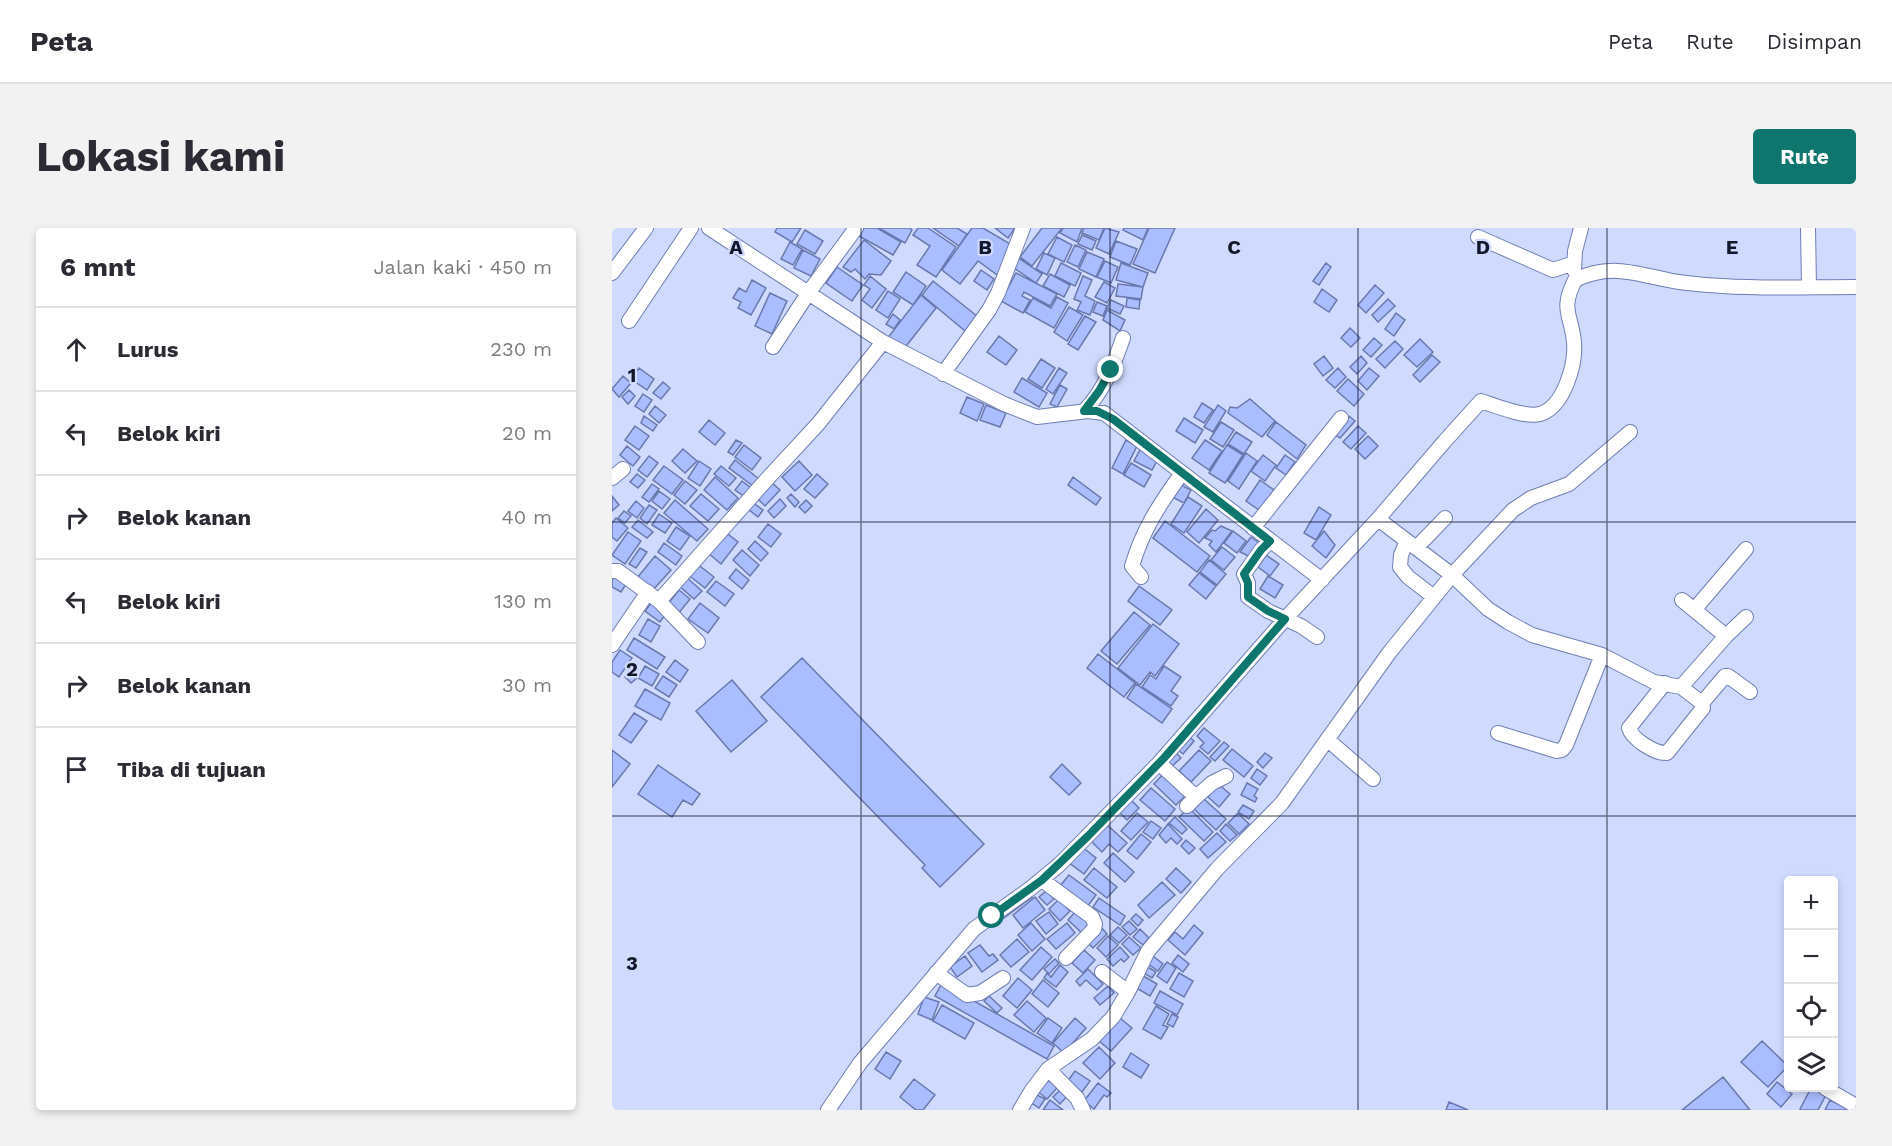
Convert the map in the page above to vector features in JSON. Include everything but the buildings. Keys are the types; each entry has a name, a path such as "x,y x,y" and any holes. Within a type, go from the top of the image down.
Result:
{"street":[{"path":"612,273 646,228"},
{"path":"629,321 691,228"},
{"path":"708,228 883,342 1004,404 1037,417 1084,411 1104,413 1322,580"},
{"path":"773,347 809,292 856,228"},
{"path":"944,374 994,302 1023,228"},
{"path":"828,1110 860,1063 974,929 1042,880 1159,763 1481,401 1518,412 1539,414 1550,408 1563,393 1571,370 1574,342 1566,303 1575,279 1574,263 1580,228"},
{"path":"1808,228 1809,287"},
{"path":"1478,237 1553,270 1574,263"},
{"path":"1575,279 1591,272 1608,271 1634,272 1671,281 1725,286 1856,287"},
{"path":"1084,411 1108,376 1123,338"},
{"path":"612,645 653,596 818,424 883,342"},
{"path":"1253,528 1341,418"},
{"path":"1020,1110 1048,1069 1092,1039 1113,1017 1152,945 1217,869 1282,803 1389,653 1452,575 1513,510 1531,498 1569,484 1630,432"},
{"path":"612,478 623,469"},
{"path":"1141,577 1132,566 1147,524 1182,473"},
{"path":"1434,597 1408,577 1400,567 1401,555 1411,544 1445,518"},
{"path":"1378,519 1452,575 1488,609 1532,635 1602,655 1654,682 1681,687 1702,703"},
{"path":"1270,541 1244,574 1248,583 1248,597 1268,611 1317,637"},
{"path":"1694,610 1746,549"},
{"path":"612,571 618,571 653,596 698,642"},
{"path":"1682,600 1726,636"},
{"path":"1681,687 1746,617"},
{"path":"1498,733 1557,751 1562,750 1602,655"},
{"path":"1665,683 1629,728 1634,736 1656,751 1667,753 1703,708 1702,703 1725,676 1750,692"},
{"path":"1328,740 1373,779"},
{"path":"1159,763 1191,801 1212,783 1226,776"},
{"path":"1042,880 1092,917 1095,924 1094,929 1066,958"},
{"path":"1102,972 1128,992"},
{"path":"936,973 967,995 981,993 1003,978"},
{"path":"1048,1069 1077,1098 1083,1110"},
{"path":"1832,1092 1856,1106"}],"route":[{"path":"992,916 1042,880 1088,836 1164,758 1285,619 1268,611 1248,597 1248,583 1244,574 1270,541 1113,419 1097,411 1084,411 1111,370"}]}
